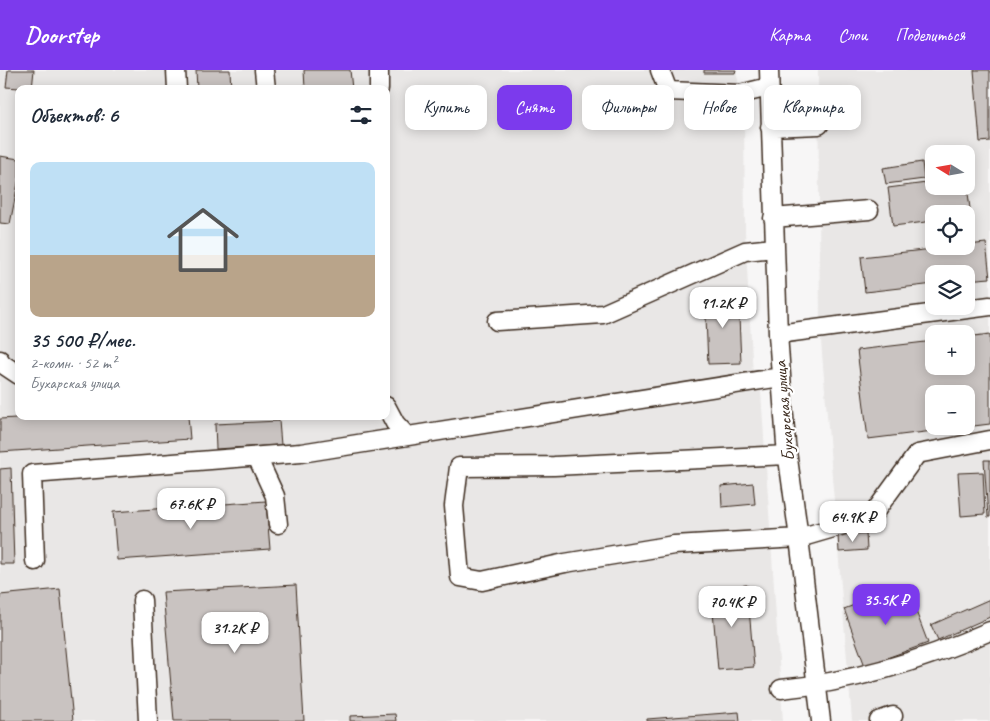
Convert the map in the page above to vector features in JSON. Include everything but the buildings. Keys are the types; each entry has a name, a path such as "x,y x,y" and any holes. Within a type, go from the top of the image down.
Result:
{"street":[{"path":"176,70 177,85"},
{"path":"264,70 266,85"},
{"path":"379,70 379,85"},
{"path":"660,70 668,91 740,94 769,79"},
{"name":"Бухарская улица","path":"770,130 781,377 788,455 821,721"},
{"path":"773,218 869,210"},
{"path":"497,321 603,314 746,251 774,248"},
{"path":"778,334 990,306"},
{"path":"0,362 15,372"},
{"path":"35,561 32,474 301,454 781,377"},
{"path":"390,414 395,423 407,436"},
{"path":"788,455 554,466 459,467 454,506 460,577 482,581 565,563 674,545 799,538 870,516 917,454 990,440"},
{"path":"258,457 275,496 278,524"},
{"path":"142,600 148,721"},
{"path":"781,689 818,685 865,674 955,646 990,631"}],"shaded area":[{"path":"0,70 736,70 739,85 684,85 684,130 744,130 745,231 753,376 761,392 783,721 0,721"},
{"path":"818,70 990,70 990,721 852,721 820,329 818,130 861,130 861,85 818,85"}]}
